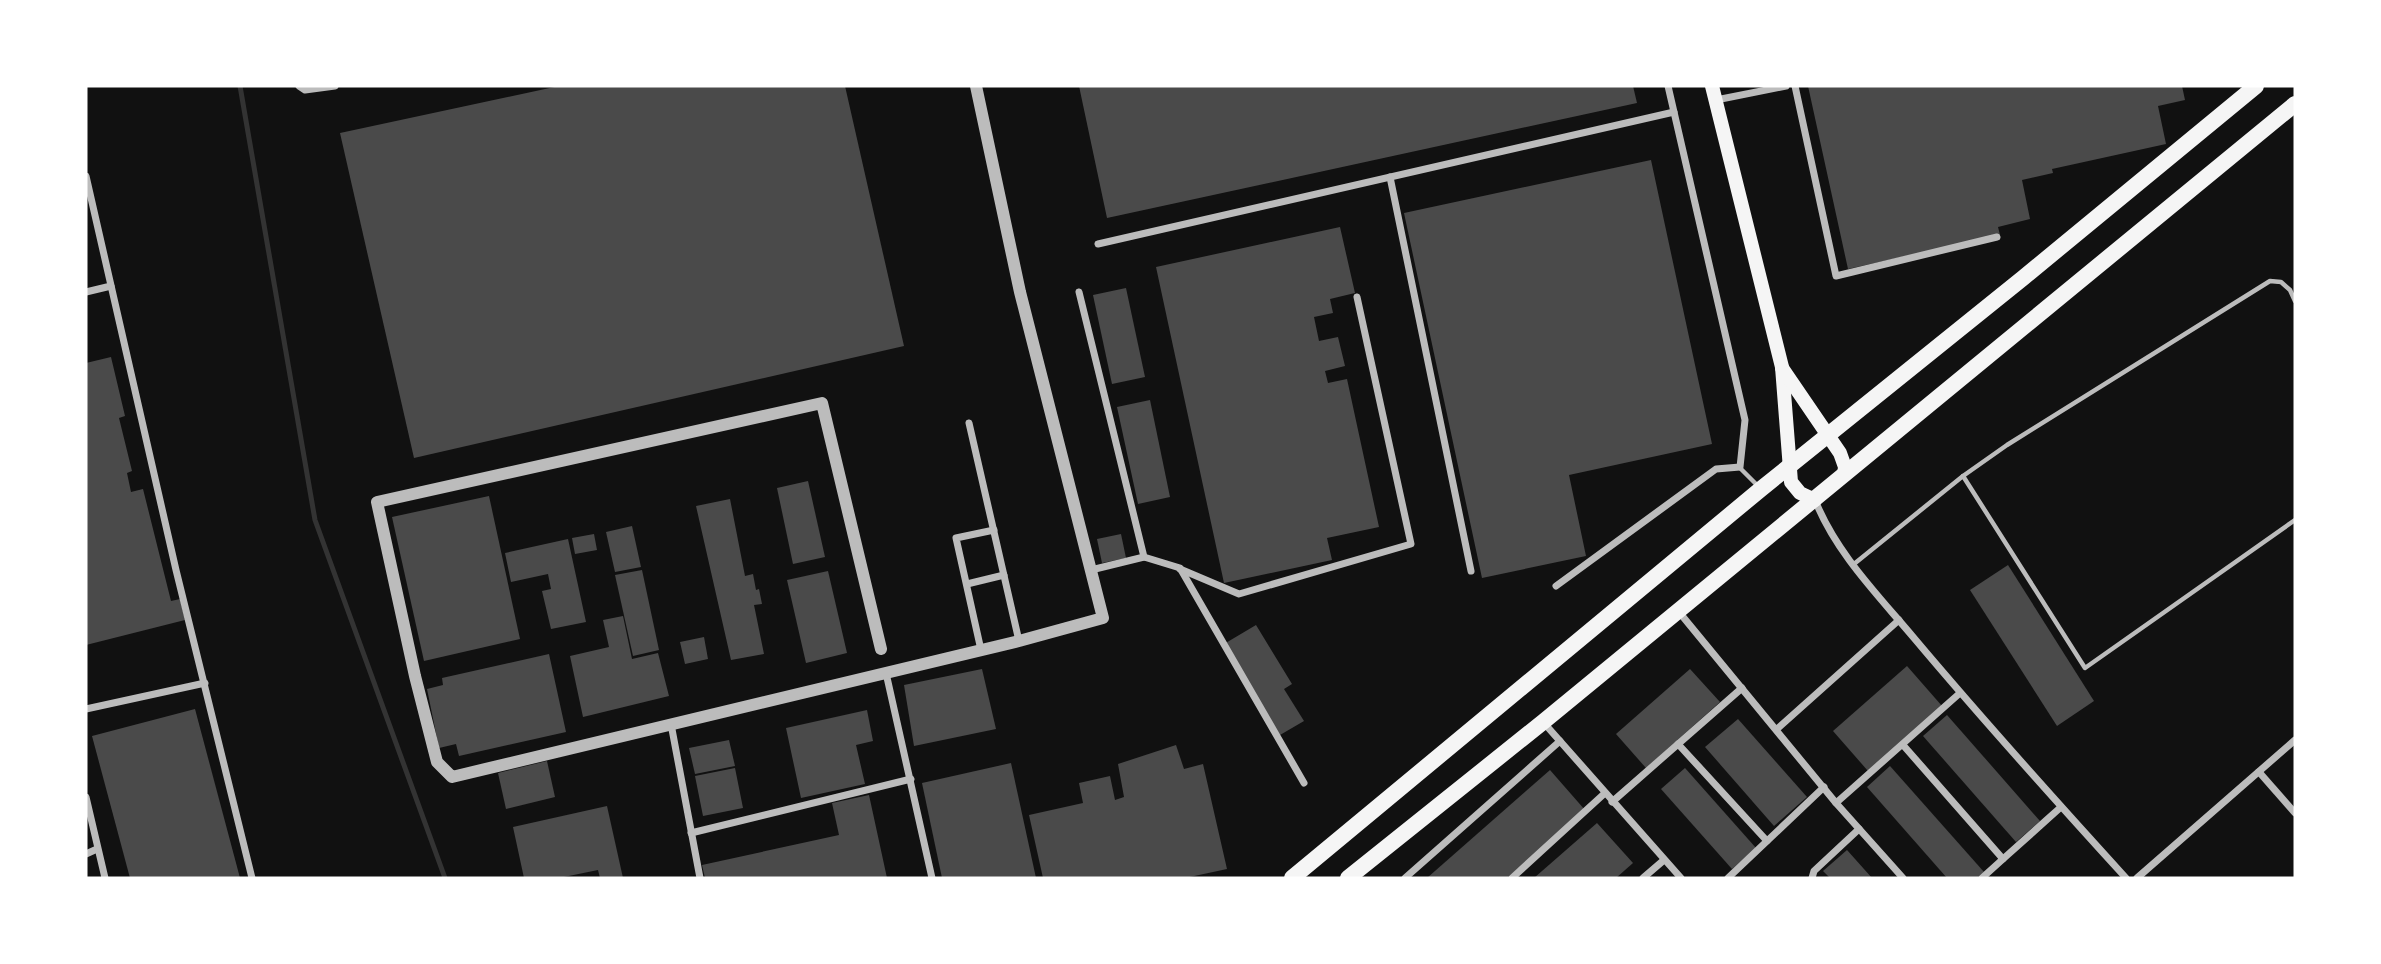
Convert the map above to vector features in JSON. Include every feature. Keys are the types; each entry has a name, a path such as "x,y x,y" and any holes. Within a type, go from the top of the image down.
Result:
{"main road":[{"path":"1292,878 1761,489 2256,86"},
{"path":"1714,93 1782,367 1790,467 1795,488 1815,500"},
{"path":"1349,878 1815,500 2295,104"},
{"path":"1782,367 1843,460 1844,475"}],"street":[{"path":"299,86 305,90 335,86"},
{"path":"881,649 822,403 377,502 437,762 452,777 1020,641 1103,618 1020,292 975,86"},
{"path":"1556,586 1716,469 1740,467 1745,420 1668,86"},
{"path":"1714,93 1786,86"},
{"path":"1795,86 1836,276 1997,237"},
{"path":"1098,244 1674,112"},
{"path":"86,176 252,878"},
{"path":"1390,177 1471,571"},
{"path":"86,292 111,286"},
{"path":"1079,292 1144,557"},
{"path":"1091,570 1144,557 1180,568 1239,594 1411,544 1357,297"},
{"path":"969,423 1020,641"},
{"path":"1815,500 1828,532 1853,565 1960,693 2126,878"},
{"path":"981,650 956,538 994,530"},
{"path":"1180,568 1304,783"},
{"path":"967,584 1004,575"},
{"path":"1678,611 1836,803 1903,878"},
{"path":"1777,729 1899,620"},
{"path":"886,673 932,878"},
{"path":"86,709 205,683"},
{"path":"1612,802 1742,688"},
{"path":"1836,803 1960,693"},
{"path":"1543,722 1681,878"},
{"path":"671,723 700,878"},
{"path":"2137,878 2295,740"},
{"path":"1405,878 1560,741"},
{"path":"1678,744 1767,841"},
{"path":"1903,745 2003,859"},
{"path":"2259,772 2295,813"},
{"path":"691,833 911,779"},
{"path":"1728,878 1824,787"},
{"path":"1513,878 1605,793"},
{"path":"86,797 104,878"},
{"path":"1982,878 2061,807"},
{"path":"1812,878 1814,871 1860,829"},
{"path":"86,854 97,849"},
{"path":"1643,878 1664,860"}],"lane":[{"path":"1853,565 1963,476 2007,445 2270,281 2281,282 2290,290 2295,301"},
{"path":"1740,467 1761,489"},
{"path":"1963,476 2085,668 2295,520"}],"building":[{"path":"559,86 845,86 904,346 414,458 340,133"},
{"path":"1079,86 1633,86 1637,103 1107,218"},
{"path":"1808,86 2182,86 2185,100 2158,106 2166,144 2052,169 2053,173 2022,180 2030,219 1998,227 2000,235 1848,269"},
{"path":"1651,160 1712,444 1569,475 1586,556 1482,578 1404,213"},
{"path":"1340,227 1355,293 1330,299 1333,313 1314,317 1319,341 1338,337 1345,366 1325,371 1328,383 1347,379 1379,527 1327,538 1332,560 1224,583 1156,267"},
{"path":"1126,288 1145,377 1112,384 1093,295"},
{"path":"111,357 125,416 119,418 132,471 127,473 131,492 143,489 171,601 180,599 185,620 86,645 86,363"},
{"path":"1150,400 1170,497 1138,504 1117,407"},
{"path":"808,481 825,557 793,564 777,488"},
{"path":"489,496 520,639 424,661 392,517"},
{"path":"730,499 745,576 753,574 756,590 759,589 762,604 754,605 764,654 731,660 696,506"},
{"path":"632,526 641,567 615,572 606,532"},
{"path":"594,534 597,550 575,554 572,538"},
{"path":"1121,534 1126,558 1102,563 1097,539"},
{"path":"568,539 586,622 551,629 542,591 551,589 548,574 511,582 505,553"},
{"path":"2008,565 2094,701 2057,726 1970,590"},
{"path":"642,570 659,650 633,656 615,575"},
{"path":"828,571 847,653 806,663 787,580"},
{"path":"623,616 632,659 658,653 669,696 583,717 570,656 609,647 603,620"},
{"path":"1256,625 1292,684 1284,689 1304,721 1280,735 1224,644"},
{"path":"704,637 708,659 685,664 680,642"},
{"path":"549,654 566,732 459,756 456,744 439,748 427,689 443,685 442,678"},
{"path":"1907,666 1942,706 1868,771 1833,731"},
{"path":"982,669 996,729 914,746 904,685"},
{"path":"1690,669 1720,702 1646,768 1616,734"},
{"path":"195,709 240,878 130,878 92,736"},
{"path":"867,710 873,741 856,745 865,784 801,798 786,728"},
{"path":"1947,715 2040,821 2016,842 1923,736"},
{"path":"1738,719 1807,797 1774,826 1705,747"},
{"path":"729,740 735,766 695,774 689,748"},
{"path":"1176,745 1184,769 1203,764 1227,869 1185,878 1043,878 1029,815 1083,803 1079,783 1110,776 1115,800 1124,797 1118,764"},
{"path":"547,761 555,797 506,809 498,773"},
{"path":"1011,763 1036,878 942,878 922,783"},
{"path":"1890,766 1984,872 1977,878 1947,878 1867,787"},
{"path":"735,768 743,808 703,816 695,776"},
{"path":"1685,768 1756,848 1732,869 1661,789"},
{"path":"1550,770 1585,810 1507,878 1427,878"},
{"path":"869,795 887,878 705,878 702,865 839,835 832,803"},
{"path":"607,806 623,878 600,878 598,870 559,878 524,878 513,827"},
{"path":"1597,823 1633,863 1616,878 1534,878"},
{"path":"1847,850 1872,878 1830,878 1823,871"}],"waterway":[{"path":"240,86 315,520 445,878"}]}
